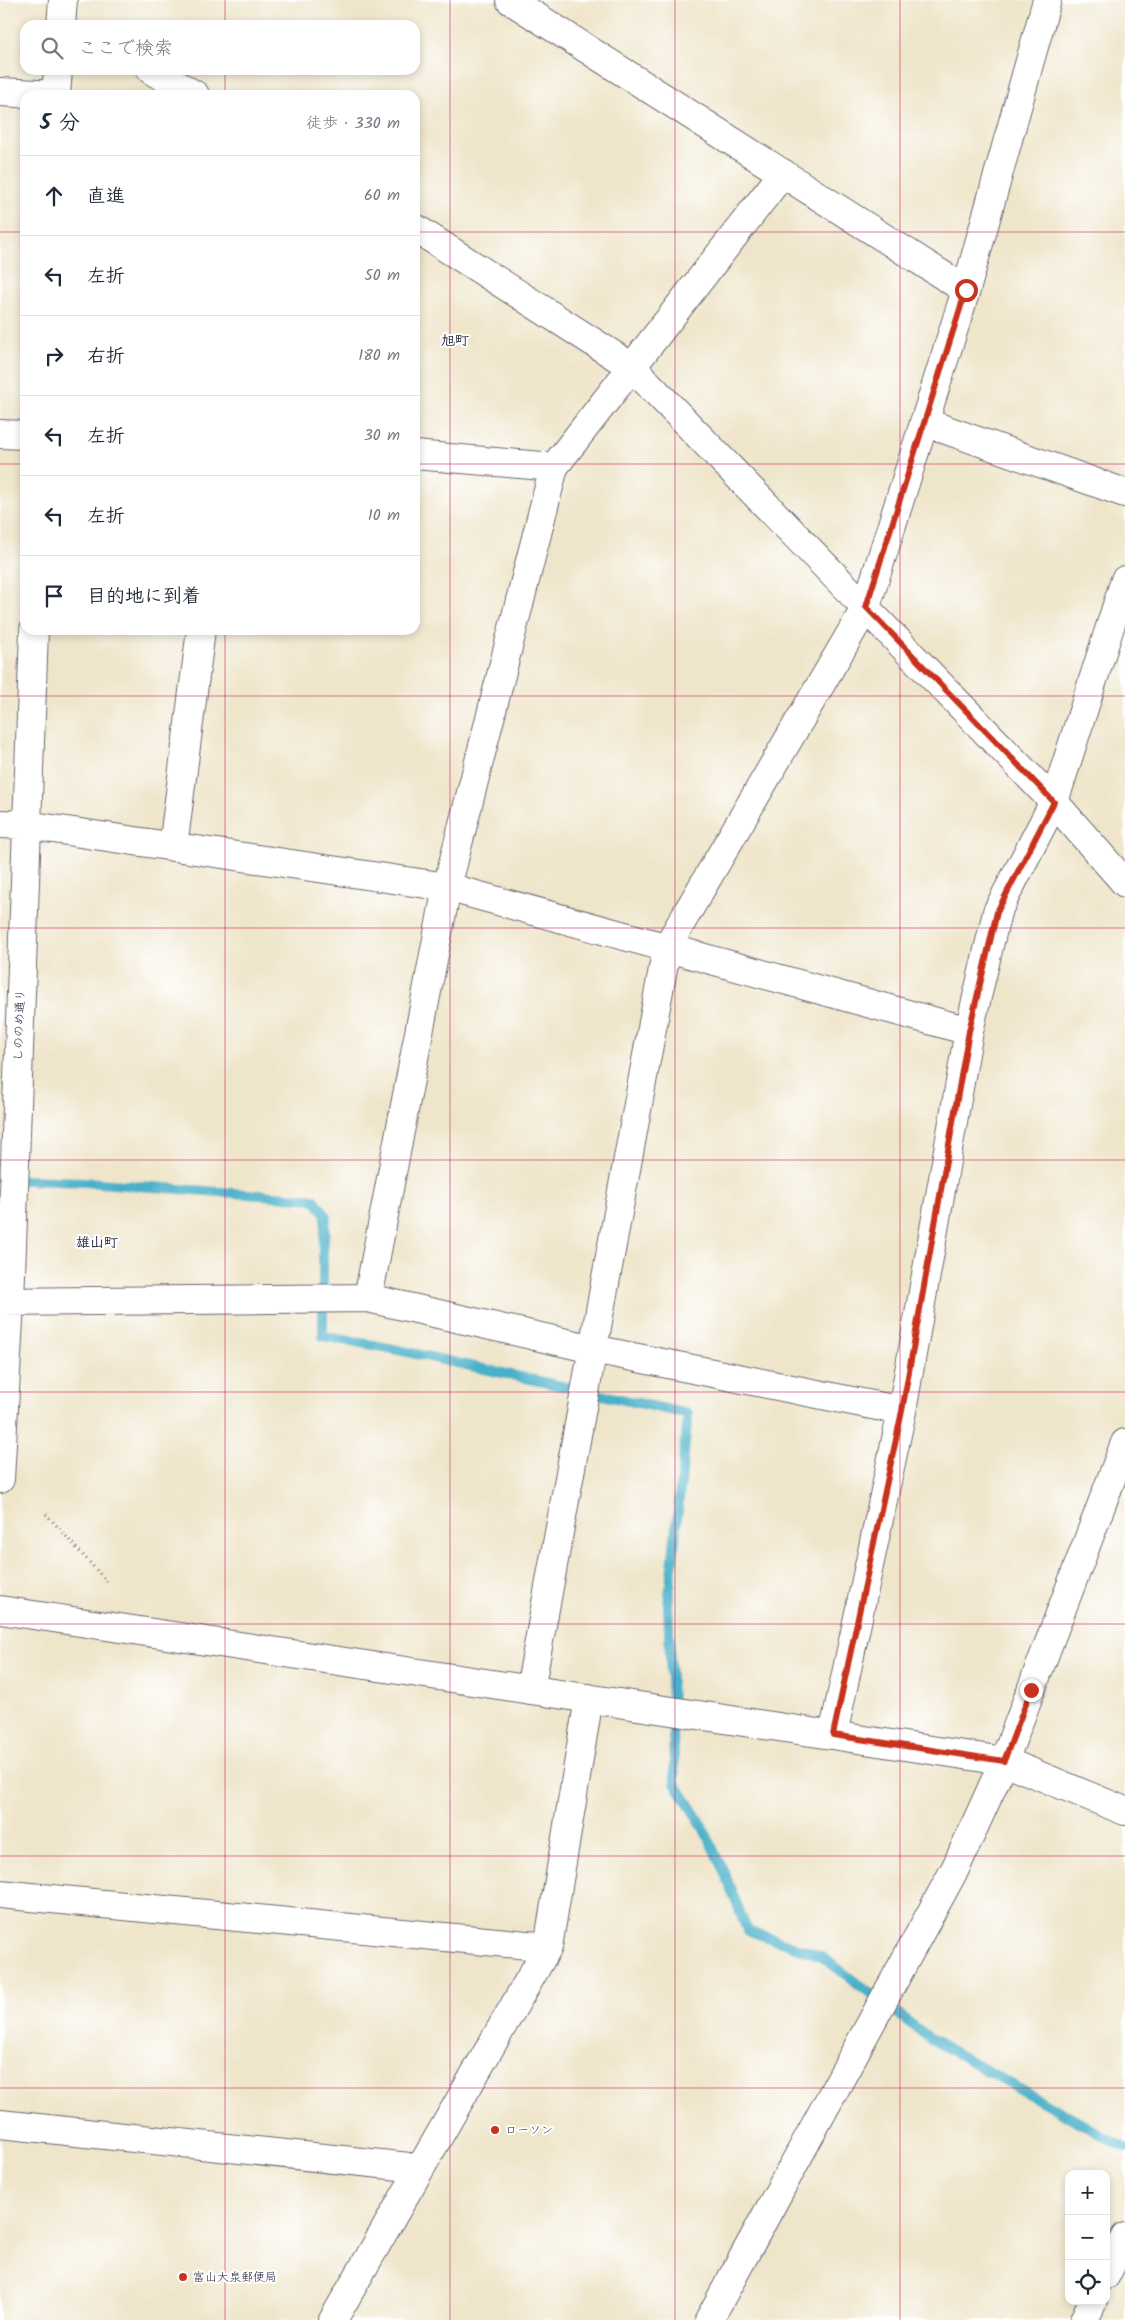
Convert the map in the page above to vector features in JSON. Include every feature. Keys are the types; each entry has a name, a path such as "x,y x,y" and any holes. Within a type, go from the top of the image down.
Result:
{"street":[{"path":"61,20 63,0"},
{"path":"510,0 966,290"},
{"path":"530,1690 667,947 866,607 966,290 1047,0"},
{"path":"56,90 58,75"},
{"path":"160,75 186,90"},
{"path":"0,92 20,93"},
{"path":"368,1298 447,887 554,467 783,173"},
{"path":"420,231 632,367 1054,802 1125,883"},
{"path":"924,422 1125,493"},
{"path":"0,434 20,435"},
{"path":"420,455 554,467"},
{"path":"833,1735 902,1411 969,1031 997,912 1054,802 1125,580"},
{"name":"しののめ通り","path":"0,1479 13,825 33,635"},
{"path":"173,847 199,635"},
{"path":"13,825 447,887 969,1031"},
{"path":"5,1302 368,1298 593,1350 902,1411"},
{"path":"709,2320 956,1867 1004,1761 1125,1443"},
{"path":"0,1610 1004,1761 1125,1811"},
{"path":"333,2320 548,1947 589,1698"},
{"path":"0,1894 548,1947"},
{"path":"0,2124 419,2168"},
{"path":"1110,2267 1125,2237"},
{"path":"1084,2320 1091,2305"}],"path":[{"path":"46,1514 109,1584"}],"waterway":[{"path":"0,1179 85,1182 314,1199 326,1215 323,1251 323,1336 389,1348 688,1414 668,1605 675,1783 703,1827 725,1874 747,1930 821,1956 931,2039 1125,2148"}],"place":[{"name":"ローソン","path":"495,2130"},
{"name":"富山大泉郵便局","path":"183,2277"}],"district":[{"name":"旭町","path":"455,340"},
{"name":"雄山町","path":"97,1242"}],"route":[{"path":"966,290 866,607 1054,802 997,912 969,1031 902,1411 833,1735 1004,1761 1031,1690"}]}
